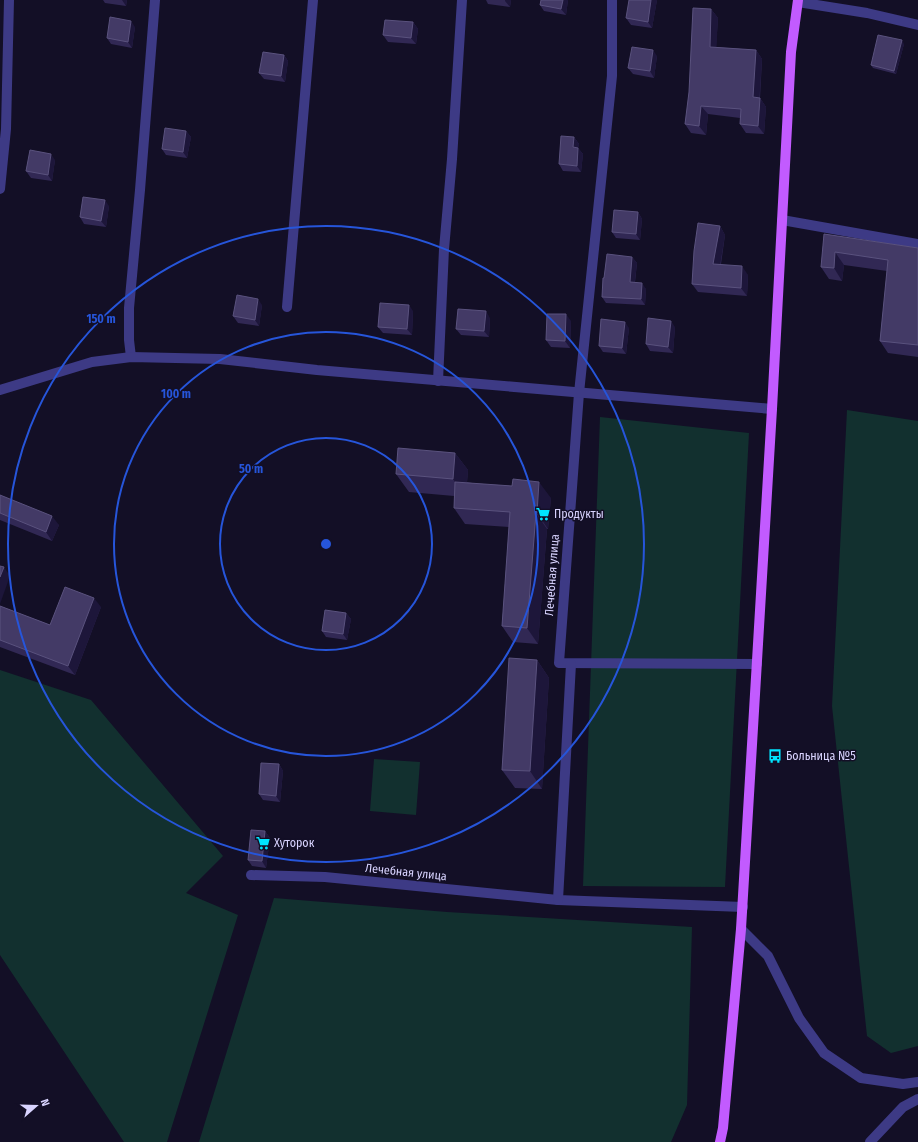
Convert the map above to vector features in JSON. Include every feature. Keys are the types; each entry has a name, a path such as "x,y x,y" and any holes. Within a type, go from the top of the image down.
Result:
{"main road":[{"path":"720,1142 723,1128 741,929 772,409 791,52 798,1"}],"street":[{"path":"0,188 6,129 9,0"},
{"path":"131,357 129,340 129,308 155,0"},
{"path":"287,307 313,0"},
{"path":"438,381 444,249 452,158 462,0"},
{"name":"Лечебная улица","path":"572,664 559,663 579,393 612,76 612,0"},
{"path":"798,1 867,13 918,25"},
{"path":"782,220 918,244"},
{"path":"0,390 92,362 131,357 220,359 438,381 772,409"},
{"path":"558,900 572,664 757,664"},
{"name":"Лечебная улица","path":"251,875 325,877 558,900 742,907"},
{"path":"741,929 768,956 798,1018 824,1053 861,1078 903,1084 918,1082"},
{"path":"870,1142 903,1107 918,1099"}],"green space":[{"path":"847,410 918,421 918,1046 891,1053 867,1036 832,706"},
{"path":"600,417 749,433 725,887 583,886"},
{"path":"0,670 91,700 223,856 186,893 238,915 167,1142 124,1142 0,955"},
{"path":"374,759 420,762 416,815 370,811"},
{"path":"274,898 447,912 692,927 687,1105 671,1142 199,1142"}],"building":[{"path":"541,0 563,0 561,9 540,5"},
{"path":"629,0 651,0 648,22 626,18"},
{"path":"693,8 711,9 710,47 756,50 753,97 760,98 758,126 740,124 741,109 701,106 699,126 685,124 689,92"},
{"path":"110,17 131,21 128,42 107,38"},
{"path":"385,20 413,22 411,38 383,35"},
{"path":"878,35 902,40 894,71 871,65"},
{"path":"632,47 653,50 650,71 628,68"},
{"path":"263,52 284,55 281,76 259,73"},
{"path":"165,128 186,131 183,152 162,149"},
{"path":"561,136 574,137 573,147 578,148 577,166 559,164"},
{"path":"30,150 51,154 48,175 26,171"},
{"path":"83,197 105,200 101,221 80,217"},
{"path":"614,210 638,212 636,234 612,232"},
{"path":"698,223 720,226 713,264 742,266 741,288 692,284 694,251"},
{"path":"824,234 918,248 918,345 880,341 888,260 835,252 834,268 821,267"},
{"path":"607,254 632,257 630,282 642,283 641,299 602,297 603,278"},
{"path":"237,295 258,299 255,320 233,316"},
{"path":"380,303 409,305 407,329 378,327"},
{"path":"458,309 486,311 484,331 456,329"},
{"path":"547,314 566,314 565,341 546,340"},
{"path":"648,318 671,321 668,347 646,344"},
{"path":"601,319 625,322 622,348 599,346"},
{"path":"398,448 455,453 453,479 396,474"},
{"path":"513,479 539,482 527,628 502,626 510,512 454,508 455,482 512,486"},
{"path":"0,495 52,516 46,532 0,513"},
{"path":"0,566 4,567 0,577"},
{"path":"65,587 94,598 68,666 0,640 0,606 50,625"},
{"path":"325,610 346,613 343,634 322,631"},
{"path":"509,658 537,660 530,771 502,770"},
{"path":"261,763 279,764 276,796 259,794"},
{"path":"251,830 265,831 262,861 248,860"}],"place":[{"name":"Продукты","path":"543,514"},
{"name":"Больница №5","path":"775,756"},
{"name":"Хуторок","path":"263,843"}]}
